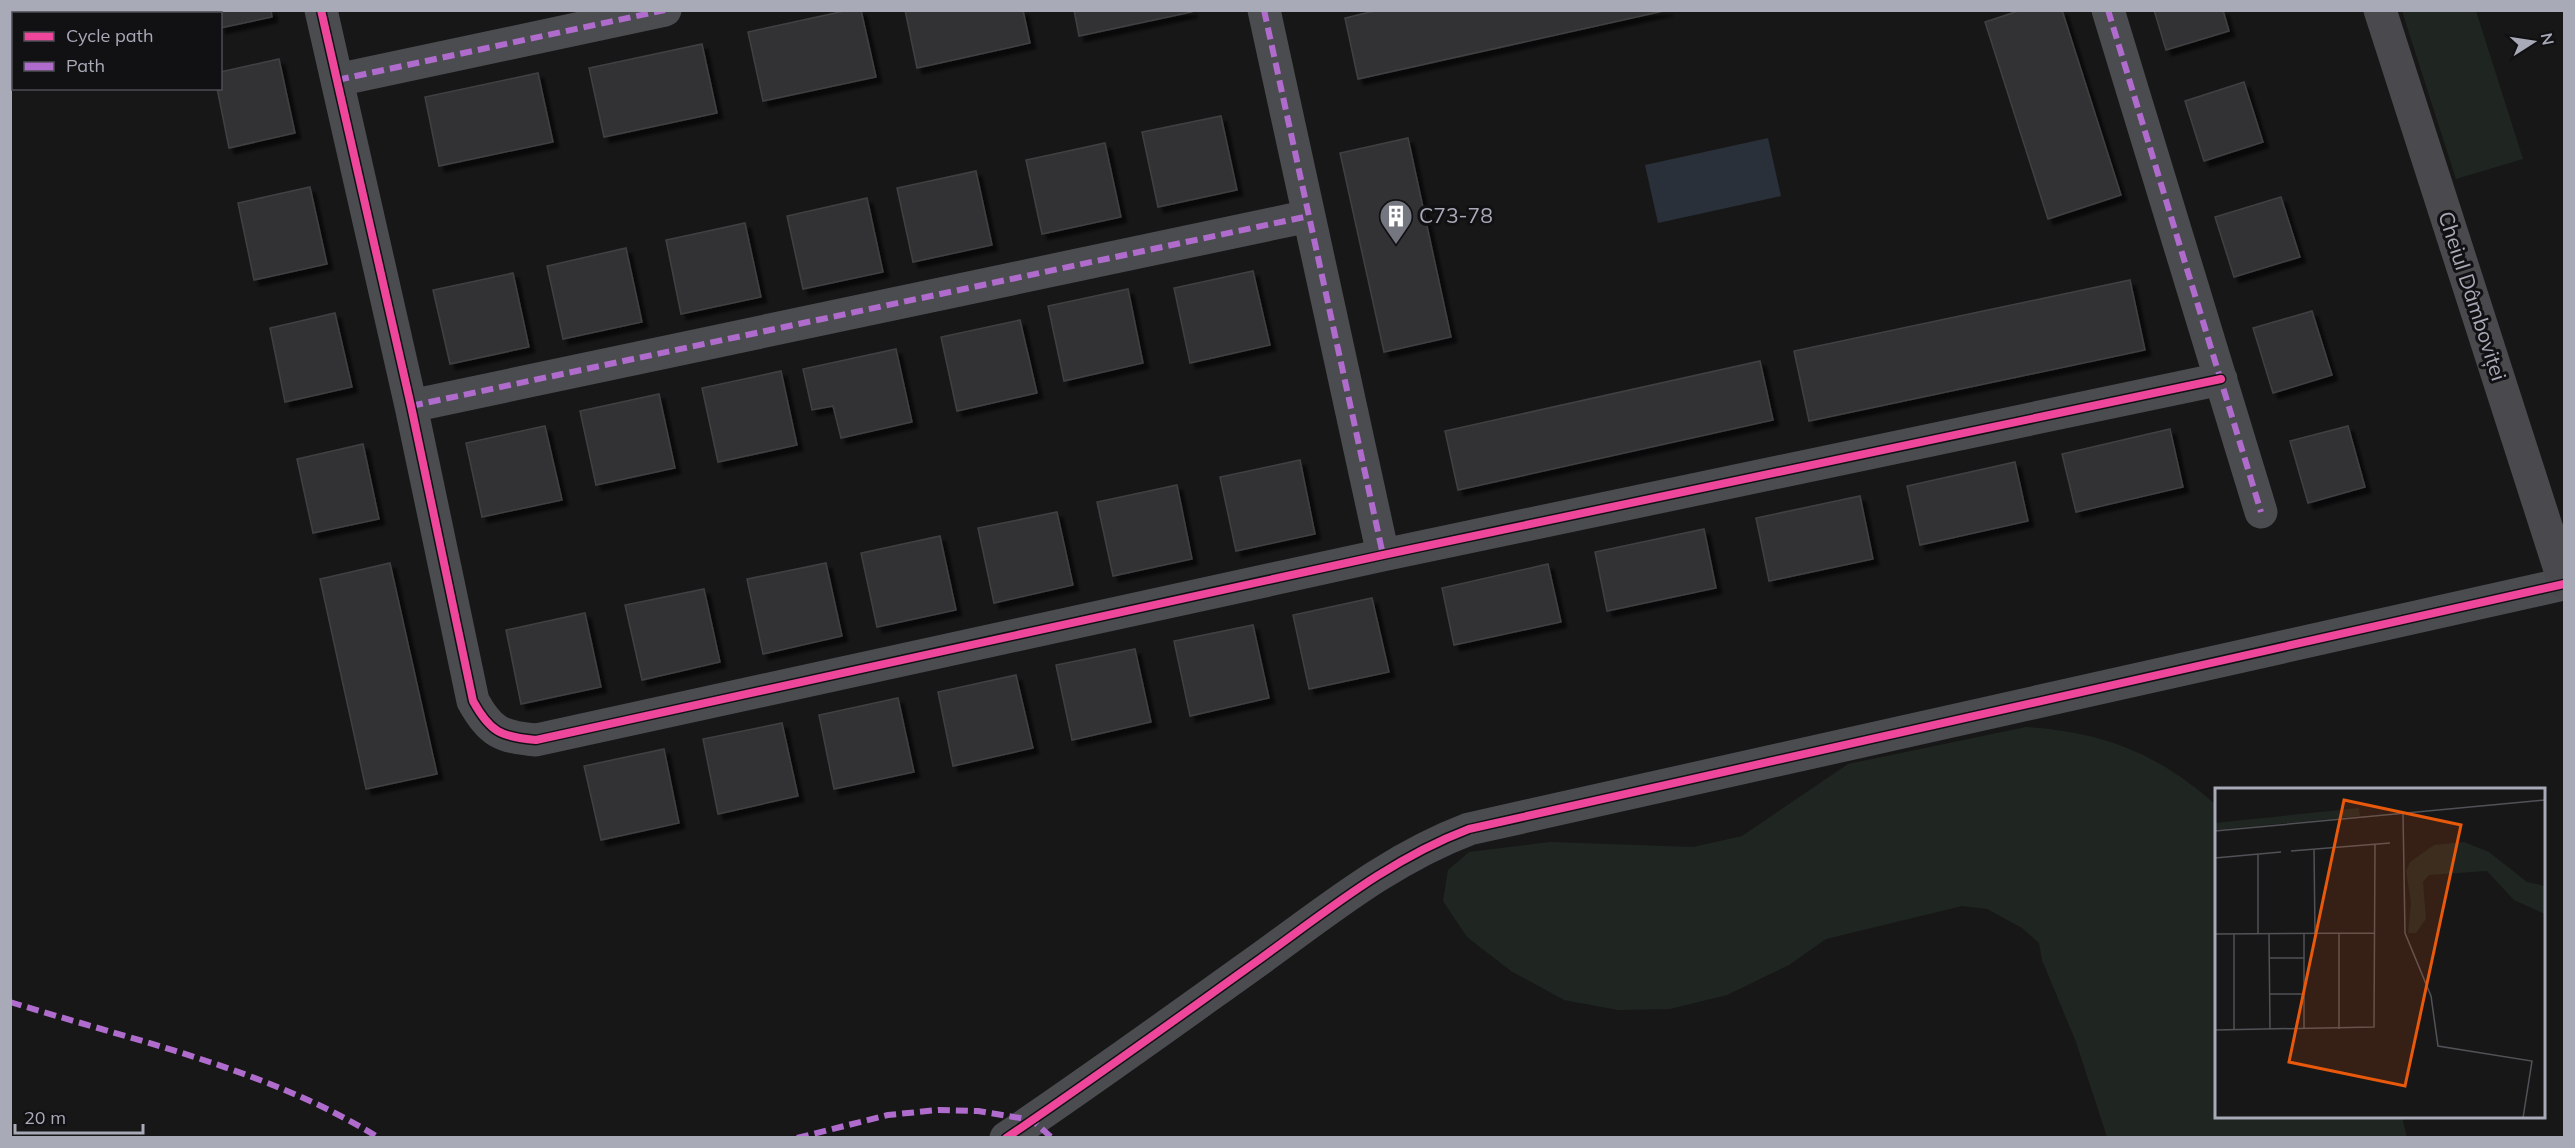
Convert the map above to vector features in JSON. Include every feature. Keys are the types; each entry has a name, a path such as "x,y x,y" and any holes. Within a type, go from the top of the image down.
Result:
{"street":[{"path":"321,10 411,406 473,701 484,721 497,732 513,738 536,740 1383,555 2221,378"},
{"path":"337,80 664,10"},
{"path":"1264,10 1383,555"},
{"path":"2108,10 2261,512"},
{"name":"Cheiul Dâmboviței","path":"2380,10 2565,583"},
{"path":"411,406 1309,216"},
{"path":"1006,1137 1262,958 1352,891 1420,849 1469,830 2565,583"}],"shaded area":[{"path":"2402,11 2476,11 2523,159 2456,179"},
{"path":"1768,138 1781,196 1658,223 1645,165"},
{"path":"2026,727 2080,734 2105,740 2128,748 2172,772 2215,804 2215,1118 2402,1118 2407,1137 2107,1137 2076,1042 2042,960 2039,943 2022,928 1987,909 1962,906 1826,939 1789,965 1727,995 1670,1009 1618,1010 1564,1000 1511,971 1467,937 1443,901 1448,870 1469,852 1550,842 1693,847 1742,836 1848,764"}],"building":[{"path":"202,10 271,10 272,17 222,28 222,12 202,12"},
{"path":"849,10 861,10 876,77 763,101 748,32"},
{"path":"905,10 1023,10 1030,43 917,68"},
{"path":"1074,10 1192,10 1192,12 1079,36"},
{"path":"1378,10 1668,10 1358,79 1345,18"},
{"path":"2021,10 2062,10 2121,195 2048,219 1985,22"},
{"path":"2154,10 2223,10 2229,31 2166,50"},
{"path":"702,44 717,113 604,137 589,68"},
{"path":"279,59 295,133 229,148 217,90 222,90 222,72"},
{"path":"538,73 553,142 439,166 425,97"},
{"path":"2244,82 2263,142 2204,161 2185,101"},
{"path":"1221,116 1237,190 1158,207 1142,132"},
{"name":"C73-78","path":"1408,138 1451,337 1384,352 1340,153"},
{"path":"1105,143 1121,217 1042,234 1026,160"},
{"path":"976,171 992,245 913,262 897,188"},
{"path":"310,187 327,264 254,280 238,203"},
{"path":"2281,197 2300,257 2234,277 2215,217"},
{"path":"867,198 883,272 803,289 787,216"},
{"path":"745,223 761,297 681,314 666,240"},
{"path":"626,248 642,322 563,339 547,266"},
{"path":"1253,271 1270,345 1190,363 1174,288"},
{"path":"513,273 529,347 450,364 433,290"},
{"path":"2130,280 2145,350 1809,421 1794,351"},
{"path":"1128,289 1143,363 1064,381 1048,306"},
{"path":"2312,311 2332,375 2273,393 2253,328"},
{"path":"335,313 352,387 285,402 270,328"},
{"path":"1020,320 1037,393 957,411 941,337"},
{"path":"896,349 912,422 841,438 833,406 812,410 803,369"},
{"path":"1760,361 1773,420 1458,490 1445,431"},
{"path":"781,371 797,445 718,462 702,388"},
{"path":"659,394 675,468 596,485 580,411"},
{"path":"545,426 562,500 482,517 466,443"},
{"path":"2348,426 2365,487 2308,503 2290,441"},
{"path":"2170,429 2183,487 2076,512 2062,454"},
{"path":"363,444 379,519 313,533 297,459"},
{"path":"1300,460 1315,534 1236,551 1220,477"},
{"path":"2015,462 2028,521 1920,545 1907,486"},
{"path":"1177,485 1192,559 1113,576 1097,502"},
{"path":"1860,496 1873,559 1769,581 1756,518"},
{"path":"1057,512 1073,585 994,603 978,528"},
{"path":"1704,529 1716,588 1607,611 1595,552"},
{"path":"940,536 956,610 877,627 861,553"},
{"path":"390,563 437,774 366,789 320,579"},
{"path":"826,563 842,636 763,654 747,579"},
{"path":"1548,564 1561,622 1454,645 1442,588"},
{"path":"704,589 720,662 642,680 625,605"},
{"path":"1372,598 1389,672 1309,689 1293,615"},
{"path":"585,613 601,687 521,704 506,630"},
{"path":"1253,625 1269,698 1190,716 1174,641"},
{"path":"1135,649 1151,722 1072,740 1056,665"},
{"path":"1016,675 1033,748 953,766 938,692"},
{"path":"898,698 914,772 834,789 819,715"},
{"path":"782,723 798,796 718,814 703,739"},
{"path":"664,749 679,823 601,840 584,766"}],"marked path":[{"path":"337,80 665,10"},
{"path":"1264,10 1383,555"},
{"path":"2108,10 2261,512"},
{"path":"411,406 1309,216"},
{"path":"10,1002 247,1075 293,1093 379,1138"},
{"path":"797,1138 888,1115 938,1110 978,1111 1032,1120 1052,1138"}],"cycle path":[{"path":"321,10 411,406 473,701 491,726 505,735 514,737 536,740 1383,555 2221,379"},
{"path":"1006,1138 1360,887 1413,855 1469,829 2564,584"}],"place":[{"name":"C73-78","path":"1396,245"}]}
